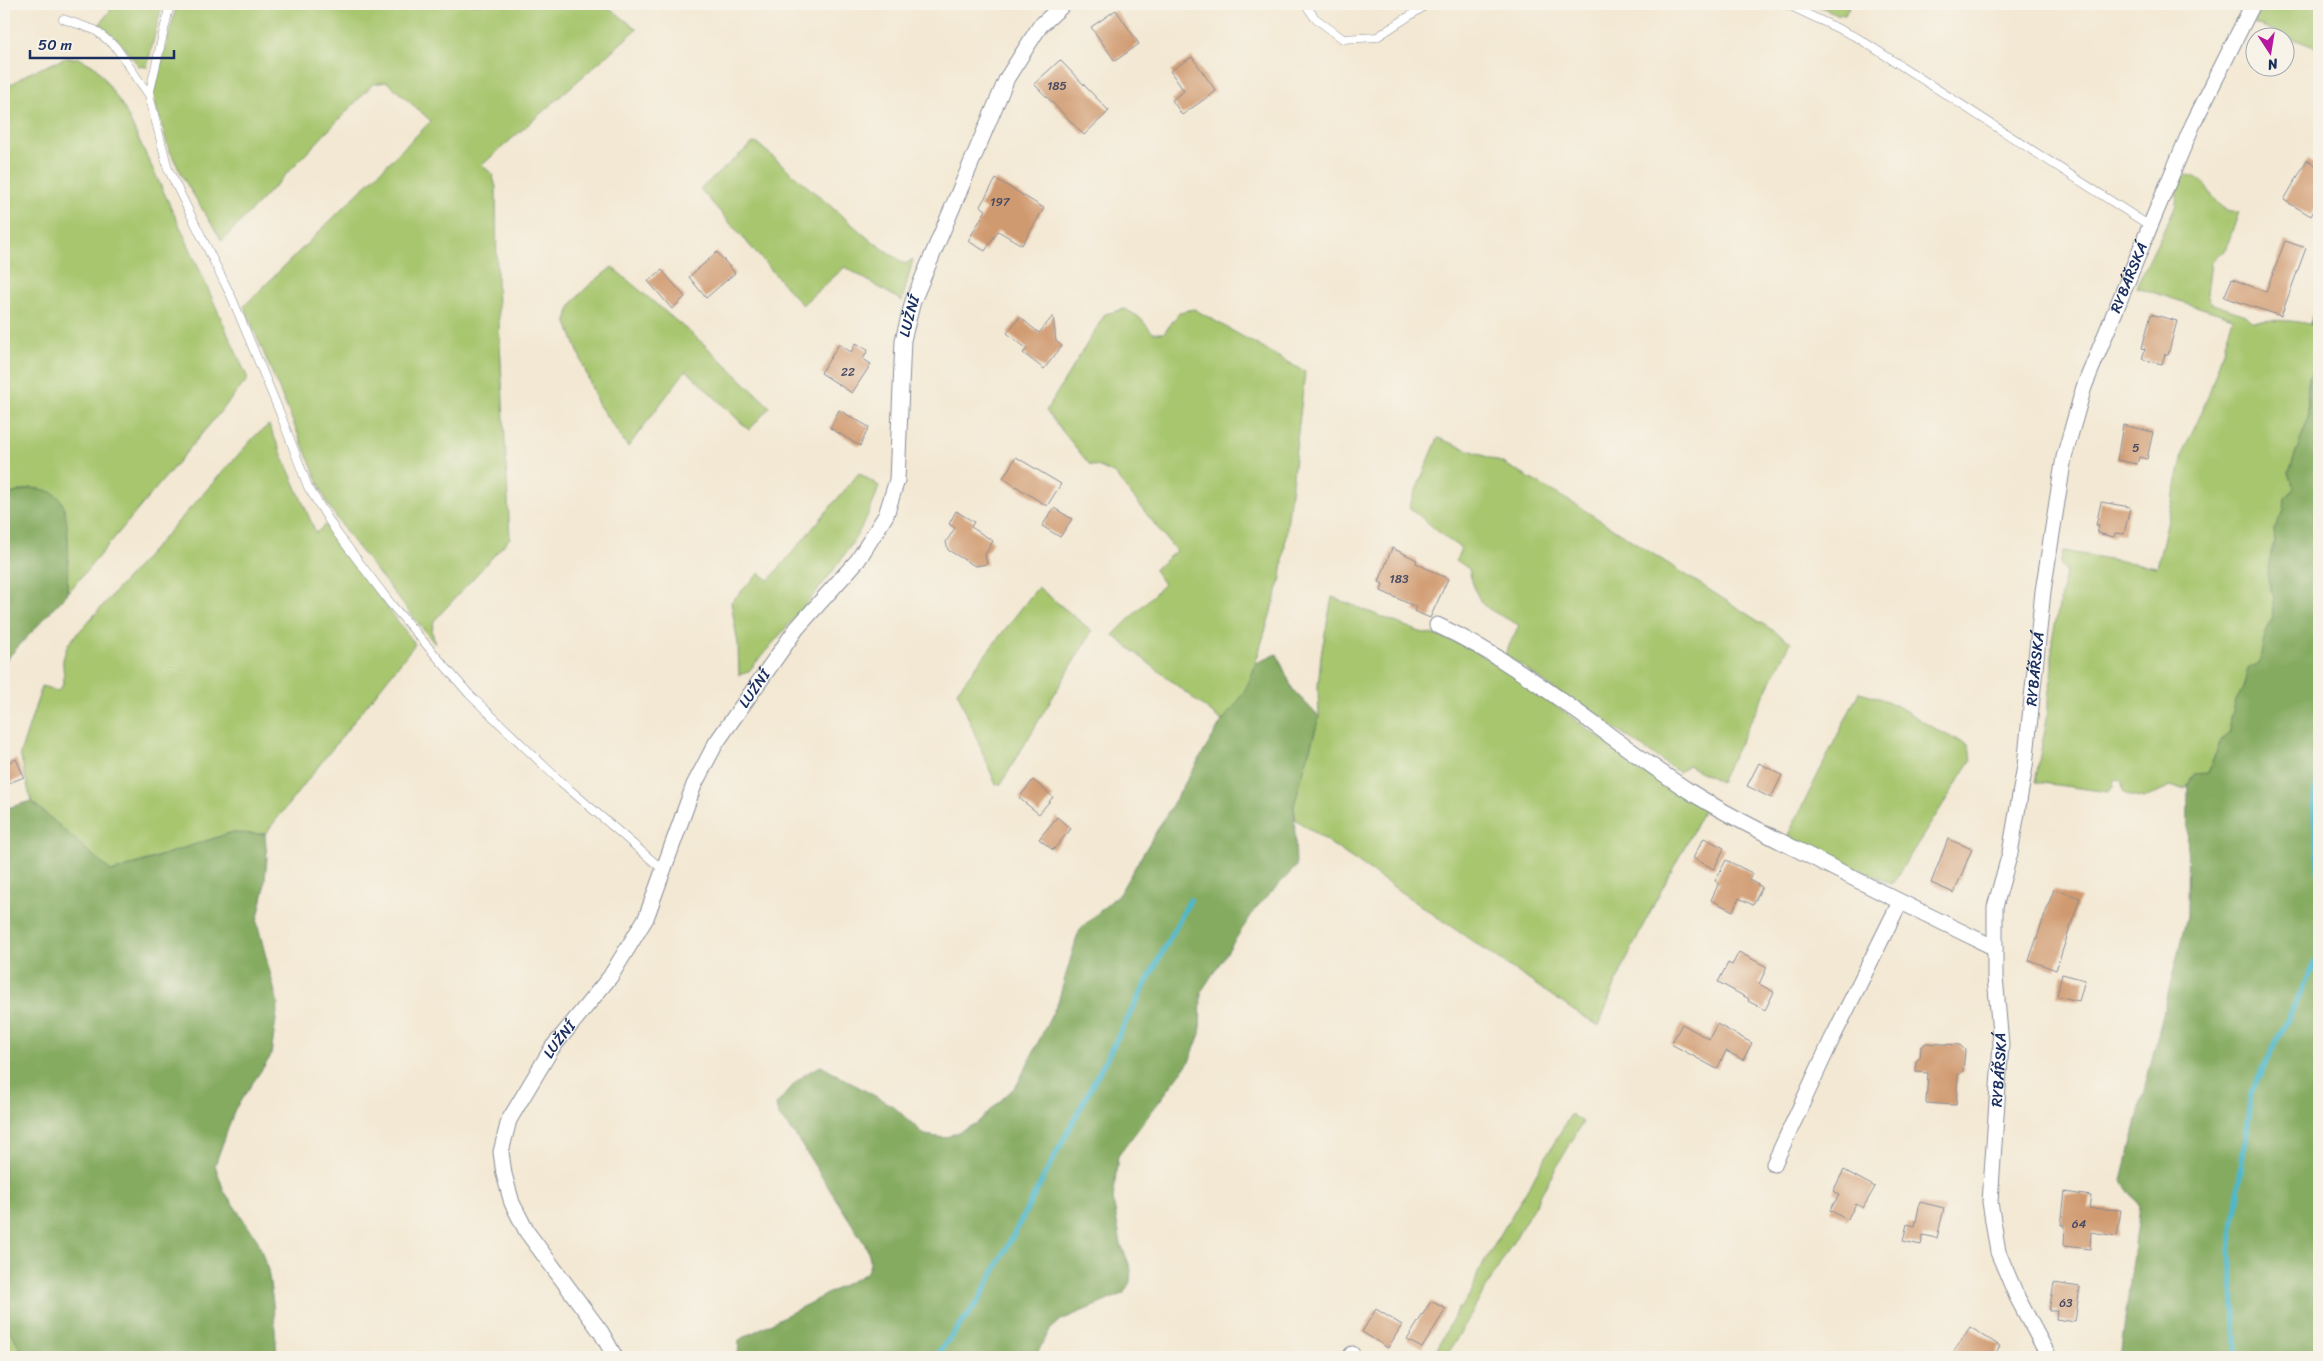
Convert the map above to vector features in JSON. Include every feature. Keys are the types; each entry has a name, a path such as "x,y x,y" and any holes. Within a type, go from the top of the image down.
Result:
{"street":[{"name":"LUŽNÍ","path":"615,1357 601,1332 527,1232 512,1203 504,1174 501,1152 509,1120 552,1048 610,977 646,918 662,869 694,785 716,743 797,628 858,560 886,515 897,480 903,340 914,301 1008,78 1040,26 1064,4"},
{"name":"RYBÁŘSKÁ","path":"2049,1357 2017,1297 1998,1252 1990,1202 2000,1044 1995,907 2010,853 2025,766 2043,592 2064,457 2084,387 2193,124 2253,4"},
{"path":"1437,626 1462,637 1509,664 1690,792 1900,902 1995,948"},
{"path":"1774,1164 1832,1039 1900,902"}],"lane":[{"path":"149,95 170,4"},
{"path":"1305,4 1315,18 1343,39 1377,37 1428,4"},
{"path":"1786,4 1858,38 2150,226"},
{"path":"63,19 95,30 115,46 149,95 168,169 232,298 280,413 308,487 337,534 391,604 469,694 561,782 662,869"}],"green space":[{"path":"115,4 162,4 147,67 139,66 119,41 99,25"},
{"path":"177,4 604,4 637,29 482,165 492,174 496,187 497,284 510,538 434,621 432,631 435,644 354,543 328,505 244,306 431,121 387,82 373,84 222,241 185,181 168,147 153,95"},
{"path":"1814,4 1850,4 1845,15 1837,14"},
{"path":"2264,4 2319,4 2319,49 2296,40 2296,28 2266,28 2254,23"},
{"path":"66,58 79,58 96,67 124,108 184,235 248,379 67,594 68,537 60,499 51,492 31,488 4,496 4,89 27,74"},
{"path":"753,143 758,144 869,239 905,264 913,259 902,301 845,267 802,305 700,189"},
{"path":"2184,175 2199,179 2223,208 2239,212 2226,249 2211,262 2207,294 2210,303 2246,315 2252,321 2277,320 2304,323 2319,328 2319,359 2309,377 2307,389 2308,419 2289,472 2294,488 2285,498 2285,510 2274,529 2275,542 2271,550 2270,588 2275,597 2272,617 2265,636 2259,663 2248,669 2229,724 2230,732 2220,743 2208,773 2191,778 2189,785 2184,788 2168,787 2143,799 2128,795 2123,791 2122,782 2117,779 2113,781 2113,786 2108,792 2035,782 2048,713 2048,695 2052,676 2052,640 2066,571 2060,564 2063,551 2157,567 2185,446 2207,400 2233,318 2136,287 2176,205 2177,189"},
{"path":"612,267 706,346 770,407 749,430 686,370 628,447 598,404 567,323 568,314 576,298"},
{"path":"2319,292 2319,328 2310,324"},
{"path":"1125,309 1139,317 1153,333 1164,333 1180,312 1194,309 1305,372 1281,578 1249,685 1240,700 1222,721 1113,635 1164,584 1154,570 1176,551 1115,474 1100,467 1090,465 1046,411 1105,314"},
{"path":"2319,359 2319,1109 2314,1115 2319,1171 2319,1357 2120,1357 2140,1207 2122,1181 2187,916 2188,785 2194,774 2208,773 2220,743 2230,732 2229,724 2248,669 2259,663 2265,636 2272,617 2275,597 2270,588 2268,577 2269,563 2275,542 2274,529 2284,510 2285,498 2294,488 2289,472 2308,419 2309,377"},
{"path":"269,425 316,533 325,525 415,644 265,834 230,833 111,872 31,801 20,754 42,686 58,691 61,688 64,680 63,660 68,644 256,435"},
{"path":"1438,438 1503,463 1578,506 1791,642 1720,782 1688,765 1680,772 1672,768 1615,728 1613,732 1505,654 1519,625 1491,610 1480,600 1472,582 1469,569 1456,560 1461,548 1447,539 1409,507"},
{"path":"859,473 879,486 870,511 857,535 841,560 804,607 748,672 739,675 738,644 731,602 759,573 769,580"},
{"path":"31,488 47,490 54,494 60,499 64,507 68,559 67,594 4,662 4,496"},
{"path":"1038,587 1092,631 1001,784 996,785 957,691"},
{"path":"1332,597 1420,632 1465,646 1487,658 1617,749 1706,806 1635,942 1599,1026 1574,1011 1296,820 1294,805 1319,717 1318,687 1321,655"},
{"path":"1277,654 1293,690 1319,717 1294,805 1296,867 1256,908 1201,992 1200,1034 1189,1062 1118,1156 1113,1200 1121,1244 1131,1269 1130,1282 1123,1294 1061,1320 1050,1330 1035,1357 738,1357 739,1340 865,1274 870,1264 870,1257 866,1246 795,1135 778,1115 776,1105 802,1077 821,1066 893,1106 925,1135 945,1138 977,1123 1017,1085 1058,1002 1079,930 1119,894 1222,721 1242,694 1256,663"},
{"path":"1859,692 1888,702 1935,729 1968,745 1972,759 1892,884 1787,837"},
{"path":"31,801 112,872 230,833 265,834 267,858 264,891 257,922 278,1004 271,1056 235,1109 215,1165 224,1191 258,1241 268,1270 273,1303 277,1357 26,1357 4,1321 4,809"},
{"path":"2319,1109 2319,1171 2314,1115"},
{"path":"1571,1114 1583,1122 1446,1357 1433,1357 1458,1308 1461,1308 1473,1289 1478,1273"},
{"path":"4,1321 26,1357 4,1357"}],"building":[{"path":"1116,10 1139,44 1115,61 1091,27"},
{"path":"1192,57 1216,91 1182,115 1172,100 1184,91 1170,71"},
{"path":"1060,60 1109,111 1084,135 1034,84"},
{"path":"2307,160 2319,167 2319,203 2311,216 2284,200"},
{"path":"996,179 1044,208 1022,245 998,231 985,251 968,241 986,210 980,206"},
{"path":"2285,241 2306,248 2281,316 2224,297 2232,279 2266,292"},
{"path":"717,252 735,273 706,298 689,277"},
{"path":"662,270 685,297 672,309 648,281"},
{"path":"2151,314 2177,321 2168,355 2165,354 2162,364 2142,359 2145,349 2142,348"},
{"path":"1053,316 1056,341 1062,346 1044,369 1023,353 1027,349 1007,333 1020,317 1039,333"},
{"path":"856,343 868,350 863,359 871,364 852,393 821,373 839,344 851,352"},
{"path":"839,410 869,427 860,446 830,428"},
{"path":"2123,425 2153,432 2147,459 2139,457 2137,464 2117,460"},
{"path":"1016,457 1061,484 1047,506 1003,478"},
{"path":"2101,502 2130,507 2124,534 2115,533 2114,537 2097,533 2099,525 2096,525"},
{"path":"1054,508 1072,519 1060,537 1042,526"},
{"path":"956,511 974,522 971,527 993,541 985,555 987,564 975,566 948,550 946,542 955,528 949,524"},
{"path":"1392,548 1417,560 1416,563 1448,579 1430,618 1414,611 1416,607 1381,591 1383,584 1379,582"},
{"path":"16,759 24,777 4,785 4,764"},
{"path":"1759,763 1782,775 1771,798 1747,786"},
{"path":"1033,780 1053,797 1039,814 1019,798"},
{"path":"1057,817 1071,829 1053,850 1039,839"},
{"path":"1704,838 1724,848 1714,869 1693,858"},
{"path":"1948,839 1972,849 1954,893 1931,883"},
{"path":"1726,860 1752,873 1749,880 1762,887 1753,905 1739,898 1733,911 1711,900 1719,883 1715,881"},
{"path":"2054,889 2080,898 2056,970 2029,960"},
{"path":"1739,952 1767,967 1759,984 1774,992 1765,1010 1718,982 1728,963 1732,965"},
{"path":"2062,974 2085,980 2079,1001 2057,996"},
{"path":"1682,1024 1709,1039 1717,1024 1752,1043 1743,1060 1726,1051 1717,1069 1671,1044"},
{"path":"1926,1043 1960,1045 1965,1050 1963,1071 1958,1075 1956,1105 1926,1103 1928,1073 1916,1072 1916,1061 1920,1058 1921,1047"},
{"path":"1844,1170 1875,1187 1863,1208 1856,1204 1847,1220 1830,1210 1839,1195 1833,1191"},
{"path":"2065,1192 2091,1196 2089,1208 2121,1210 2117,1236 2091,1232 2090,1249 2064,1246 2065,1225 2061,1225"},
{"path":"1920,1202 1944,1208 1937,1238 1923,1235 1921,1245 1903,1241 1907,1224 1915,1226"},
{"path":"2054,1283 2080,1287 2075,1322 2056,1319 2057,1311 2049,1311"},
{"path":"1431,1301 1446,1309 1422,1348 1407,1340"},
{"path":"1376,1309 1402,1325 1388,1348 1362,1332"},
{"path":"1970,1327 2000,1346 1993,1357 1950,1357"}],"waterway":[{"path":"2319,758 2314,813 2319,876"},
{"path":"935,1357 978,1302 1190,900"},
{"path":"2236,1357 2230,1252 2251,1093 2318,958 2319,913"}]}
